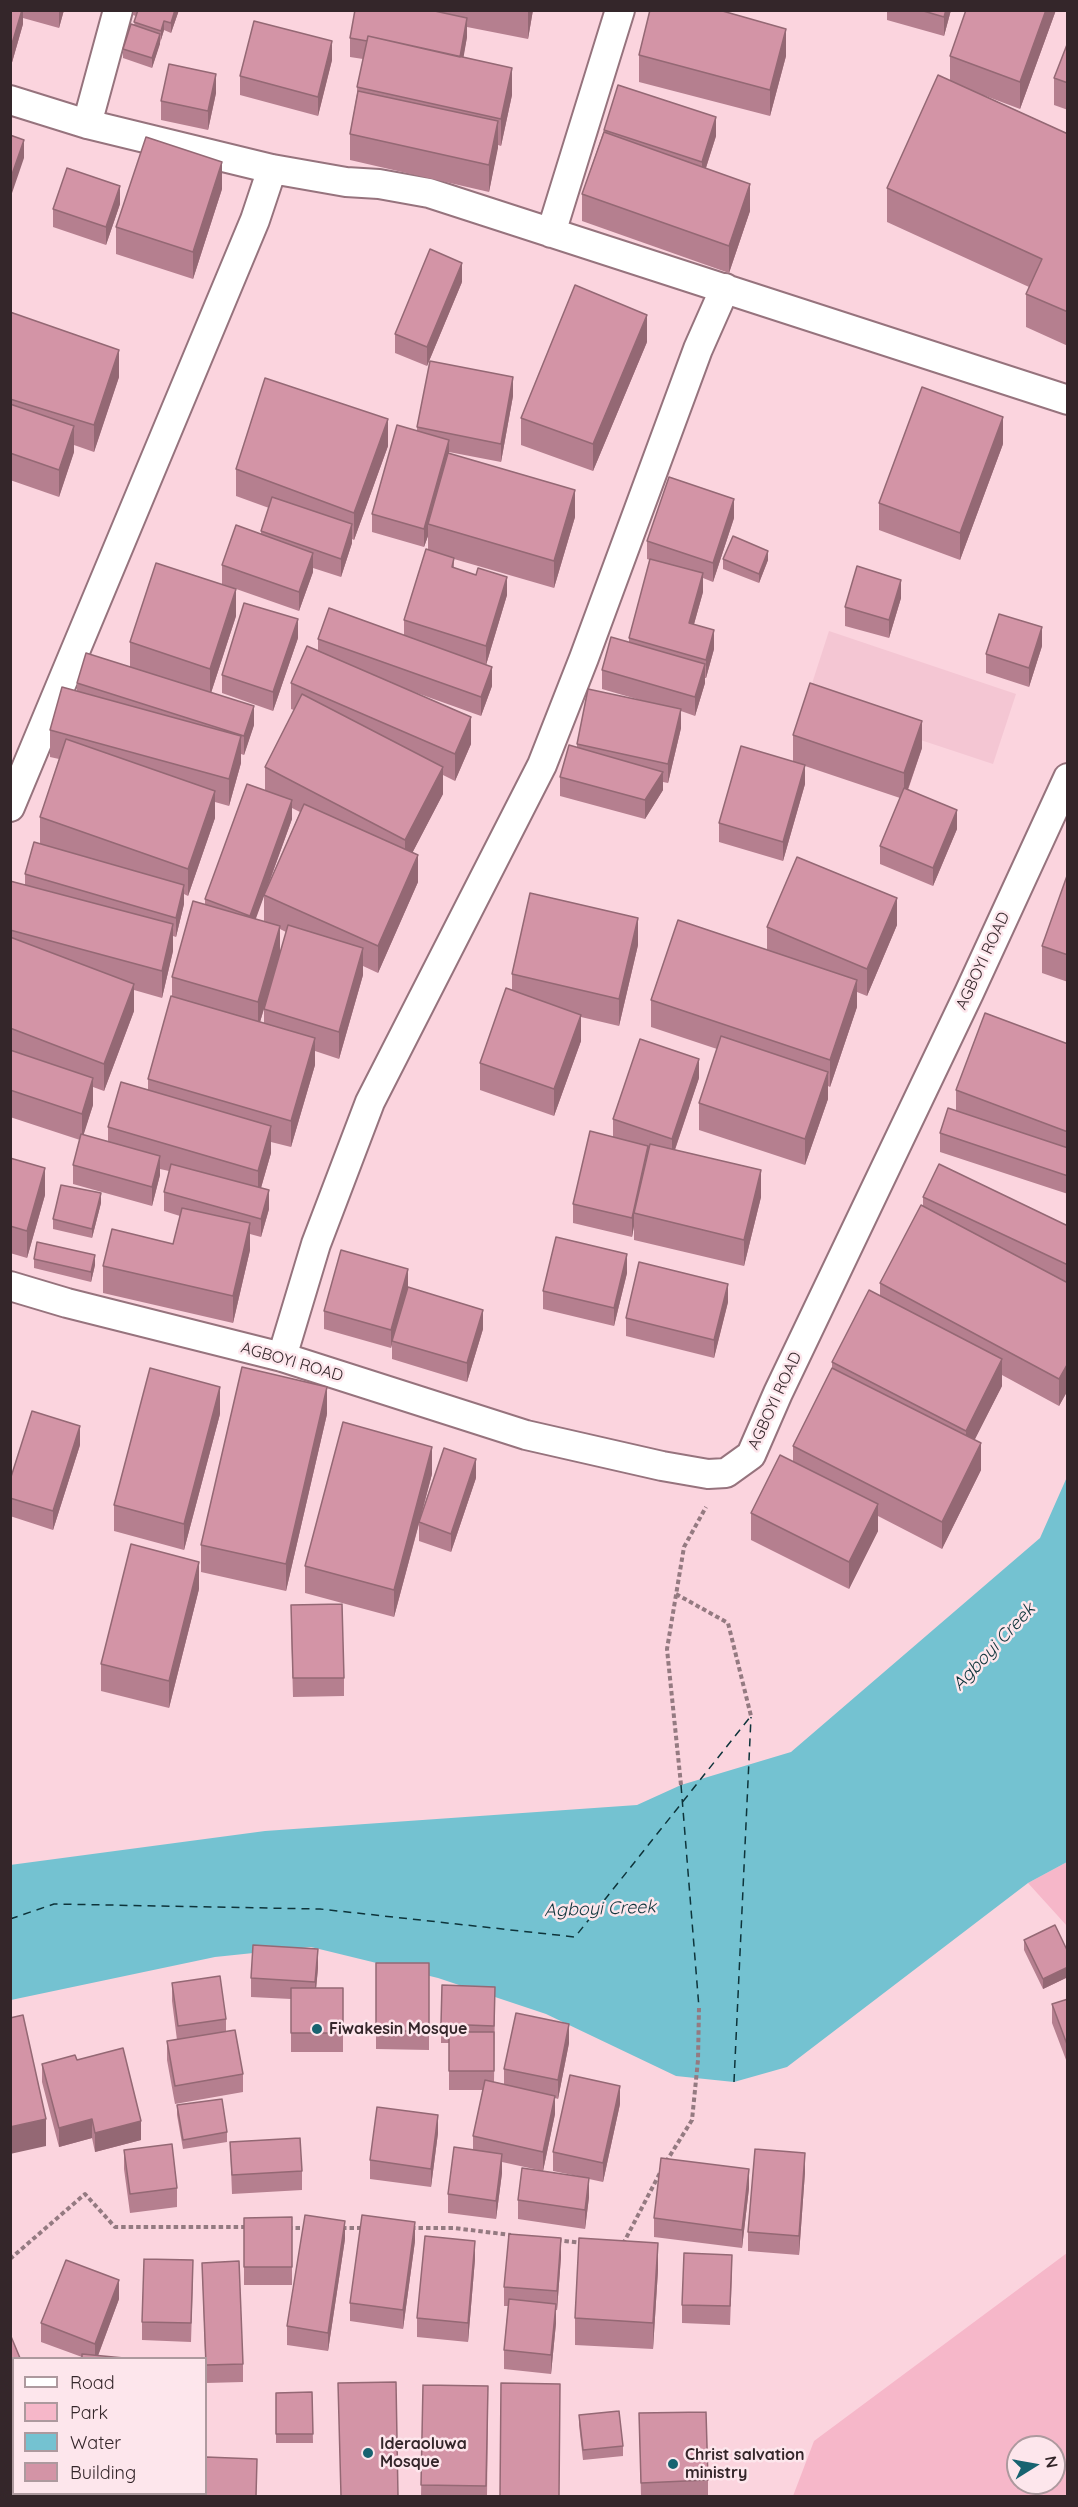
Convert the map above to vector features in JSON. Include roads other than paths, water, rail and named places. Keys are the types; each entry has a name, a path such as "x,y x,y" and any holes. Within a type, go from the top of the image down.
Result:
{"street":[{"path":"87,124 118,10"},
{"path":"551,233 620,10"},
{"path":"10,100 87,124 272,169 429,193 678,276 725,288 1068,400"},
{"path":"10,807 255,220 272,169"},
{"path":"282,1357 316,1244 370,1102 542,765 698,349 725,288"},
{"name":"AGBOYI ROAD","path":"10,1286 67,1303 282,1357 526,1435 662,1466 708,1474 726,1473 751,1455 778,1393 969,993 1068,778"}],"water":[{"name":"Agboyi Creek","path":"1067,1477 1067,1862 1028,1883 787,2067 734,2082 676,2076 546,2014 438,1978 311,1947 215,1957 11,2000 10,1865 265,1831 637,1805 681,1785 791,1752 1040,1538"}],"place":[{"name":"Fiwakesin Mosque","path":"317,2029"},
{"name":"Ideraoluwa Mosque","path":"368,2453"},
{"name":"Christ salvation ministry","path":"673,2464"}]}
